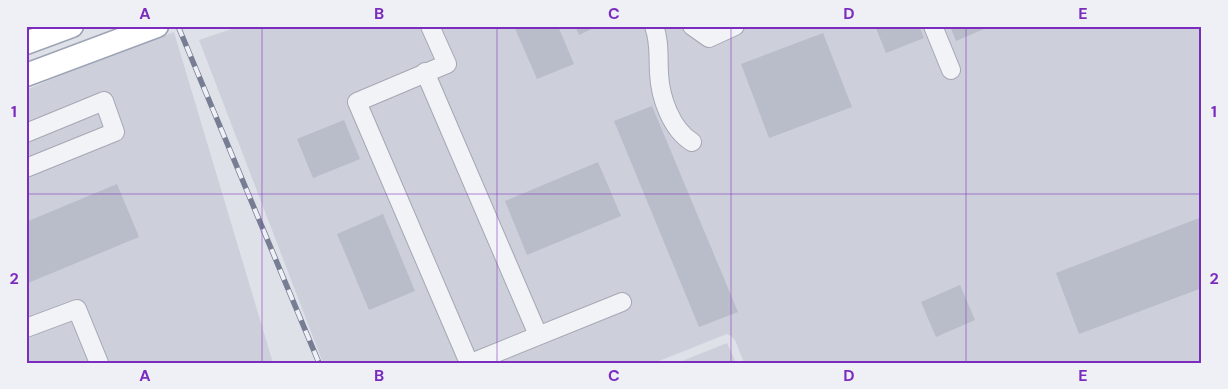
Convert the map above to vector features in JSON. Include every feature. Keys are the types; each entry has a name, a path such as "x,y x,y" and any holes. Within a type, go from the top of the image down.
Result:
{"main road":[{"path":"26,43 72,26"},
{"path":"26,75 157,26"}],"lane":[{"path":"430,26 447,64 357,102 470,363 622,302"},
{"path":"654,26 658,38 659,76 664,98 673,122 683,136 692,142"},
{"path":"692,26 708,38 735,26"},
{"path":"933,26 951,70"},
{"path":"425,72 538,335"},
{"path":"26,133 104,101 115,132 26,168"},
{"path":"26,328 77,309 99,363"}],"shaded area":[{"path":"240,26 1202,26 1202,363 744,363 735,340 727,334 654,363 323,363 199,40"},
{"path":"174,32 273,363 26,363 26,90"},
{"path":"727,343 736,363 677,363"}],"building":[{"path":"514,26 558,26 574,64 537,79"},
{"path":"575,26 598,26 579,35"},
{"path":"875,26 919,26 924,38 886,53"},
{"path":"950,26 991,26 956,41"},
{"path":"823,33 852,107 769,138 741,64"},
{"path":"652,106 738,312 699,327 614,121"},
{"path":"344,120 360,159 313,178 297,139"},
{"path":"598,162 621,216 527,255 505,201"},
{"path":"117,184 139,237 28,283 26,278 26,222"},
{"path":"383,214 415,291 369,310 337,234"},
{"path":"1202,217 1202,288 1079,334 1056,273"},
{"path":"960,285 975,320 936,337 921,302"}],"railway":[{"path":"178,26 319,363"}]}
